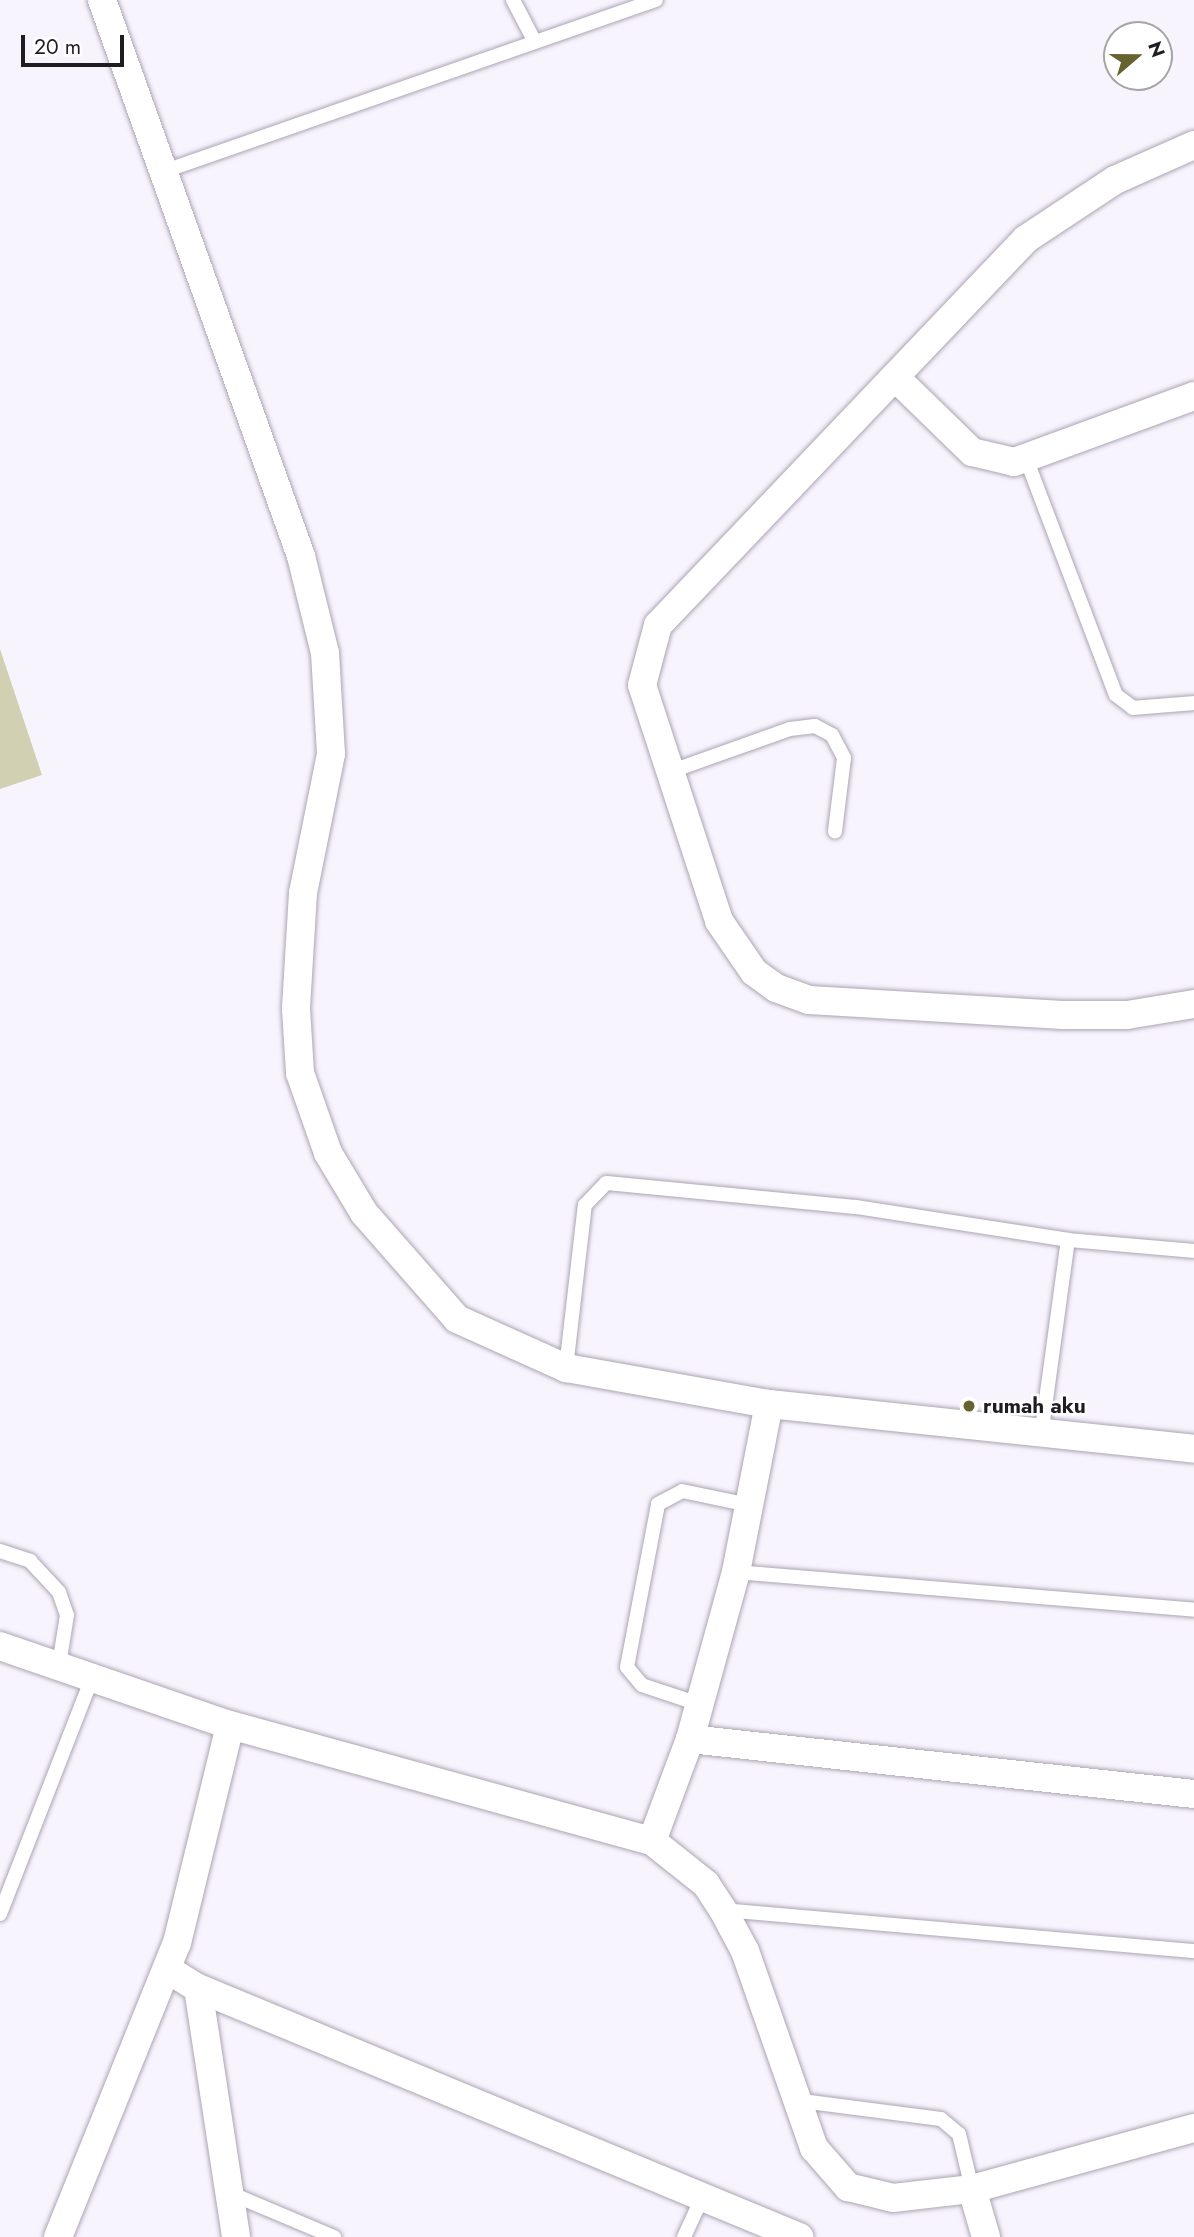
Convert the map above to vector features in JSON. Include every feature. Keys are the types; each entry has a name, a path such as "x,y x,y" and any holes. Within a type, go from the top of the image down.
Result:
{"street":[{"path":"102,0 301,556 325,653 331,754 303,893 296,1009 300,1073 328,1153 409,1271 457,1319 566,1368 769,1404 1042,1429 1194,1449"},
{"path":"1194,145 1115,180 1026,239 897,379 706,572 649,640 642,685 719,921 754,972 776,988 808,1000 1063,1014 1126,1016 1194,1004"},
{"path":"897,379 972,452 993,461 1027,461 1194,396"},
{"path":"652,1841 690,1739 736,1572 769,1404"},
{"path":"0,1646 230,1725 652,1841 706,1884 723,1910 745,1951 793,2100 814,2147 848,2187 893,2199 972,2189 1194,2128"},
{"path":"58,2237 167,1969 230,1725"},
{"path":"690,1739 1194,1794"},
{"path":"167,1969 198,1988 701,2200 799,2237"},
{"path":"198,1988 232,2194 236,2237"},
{"path":"972,2189 986,2237"}],"lane":[{"path":"513,0 535,42"},
{"path":"162,172 656,0"},
{"path":"1027,461 1116,695 1133,708 1194,703"},
{"path":"669,772 790,729 815,726 832,735 844,758 835,831"},
{"path":"566,1368 585,1205 607,1183 856,1207 1068,1240 1194,1251"},
{"path":"1042,1429 1068,1240"},
{"path":"699,1704 642,1685 628,1667 658,1504 682,1491 749,1504"},
{"path":"0,1551 30,1561 59,1592 67,1615 59,1665"},
{"path":"736,1572 1194,1609"},
{"path":"0,1914 93,1676"},
{"path":"723,1910 1194,1951"},
{"path":"793,2100 941,2119 959,2134 972,2189"},
{"path":"232,2194 334,2237"},
{"path":"684,2237 701,2200"}],"green space":[{"path":"0,649 42,775 0,789"}],"place":[{"name":"rumah aku","path":"969,1406"}]}
